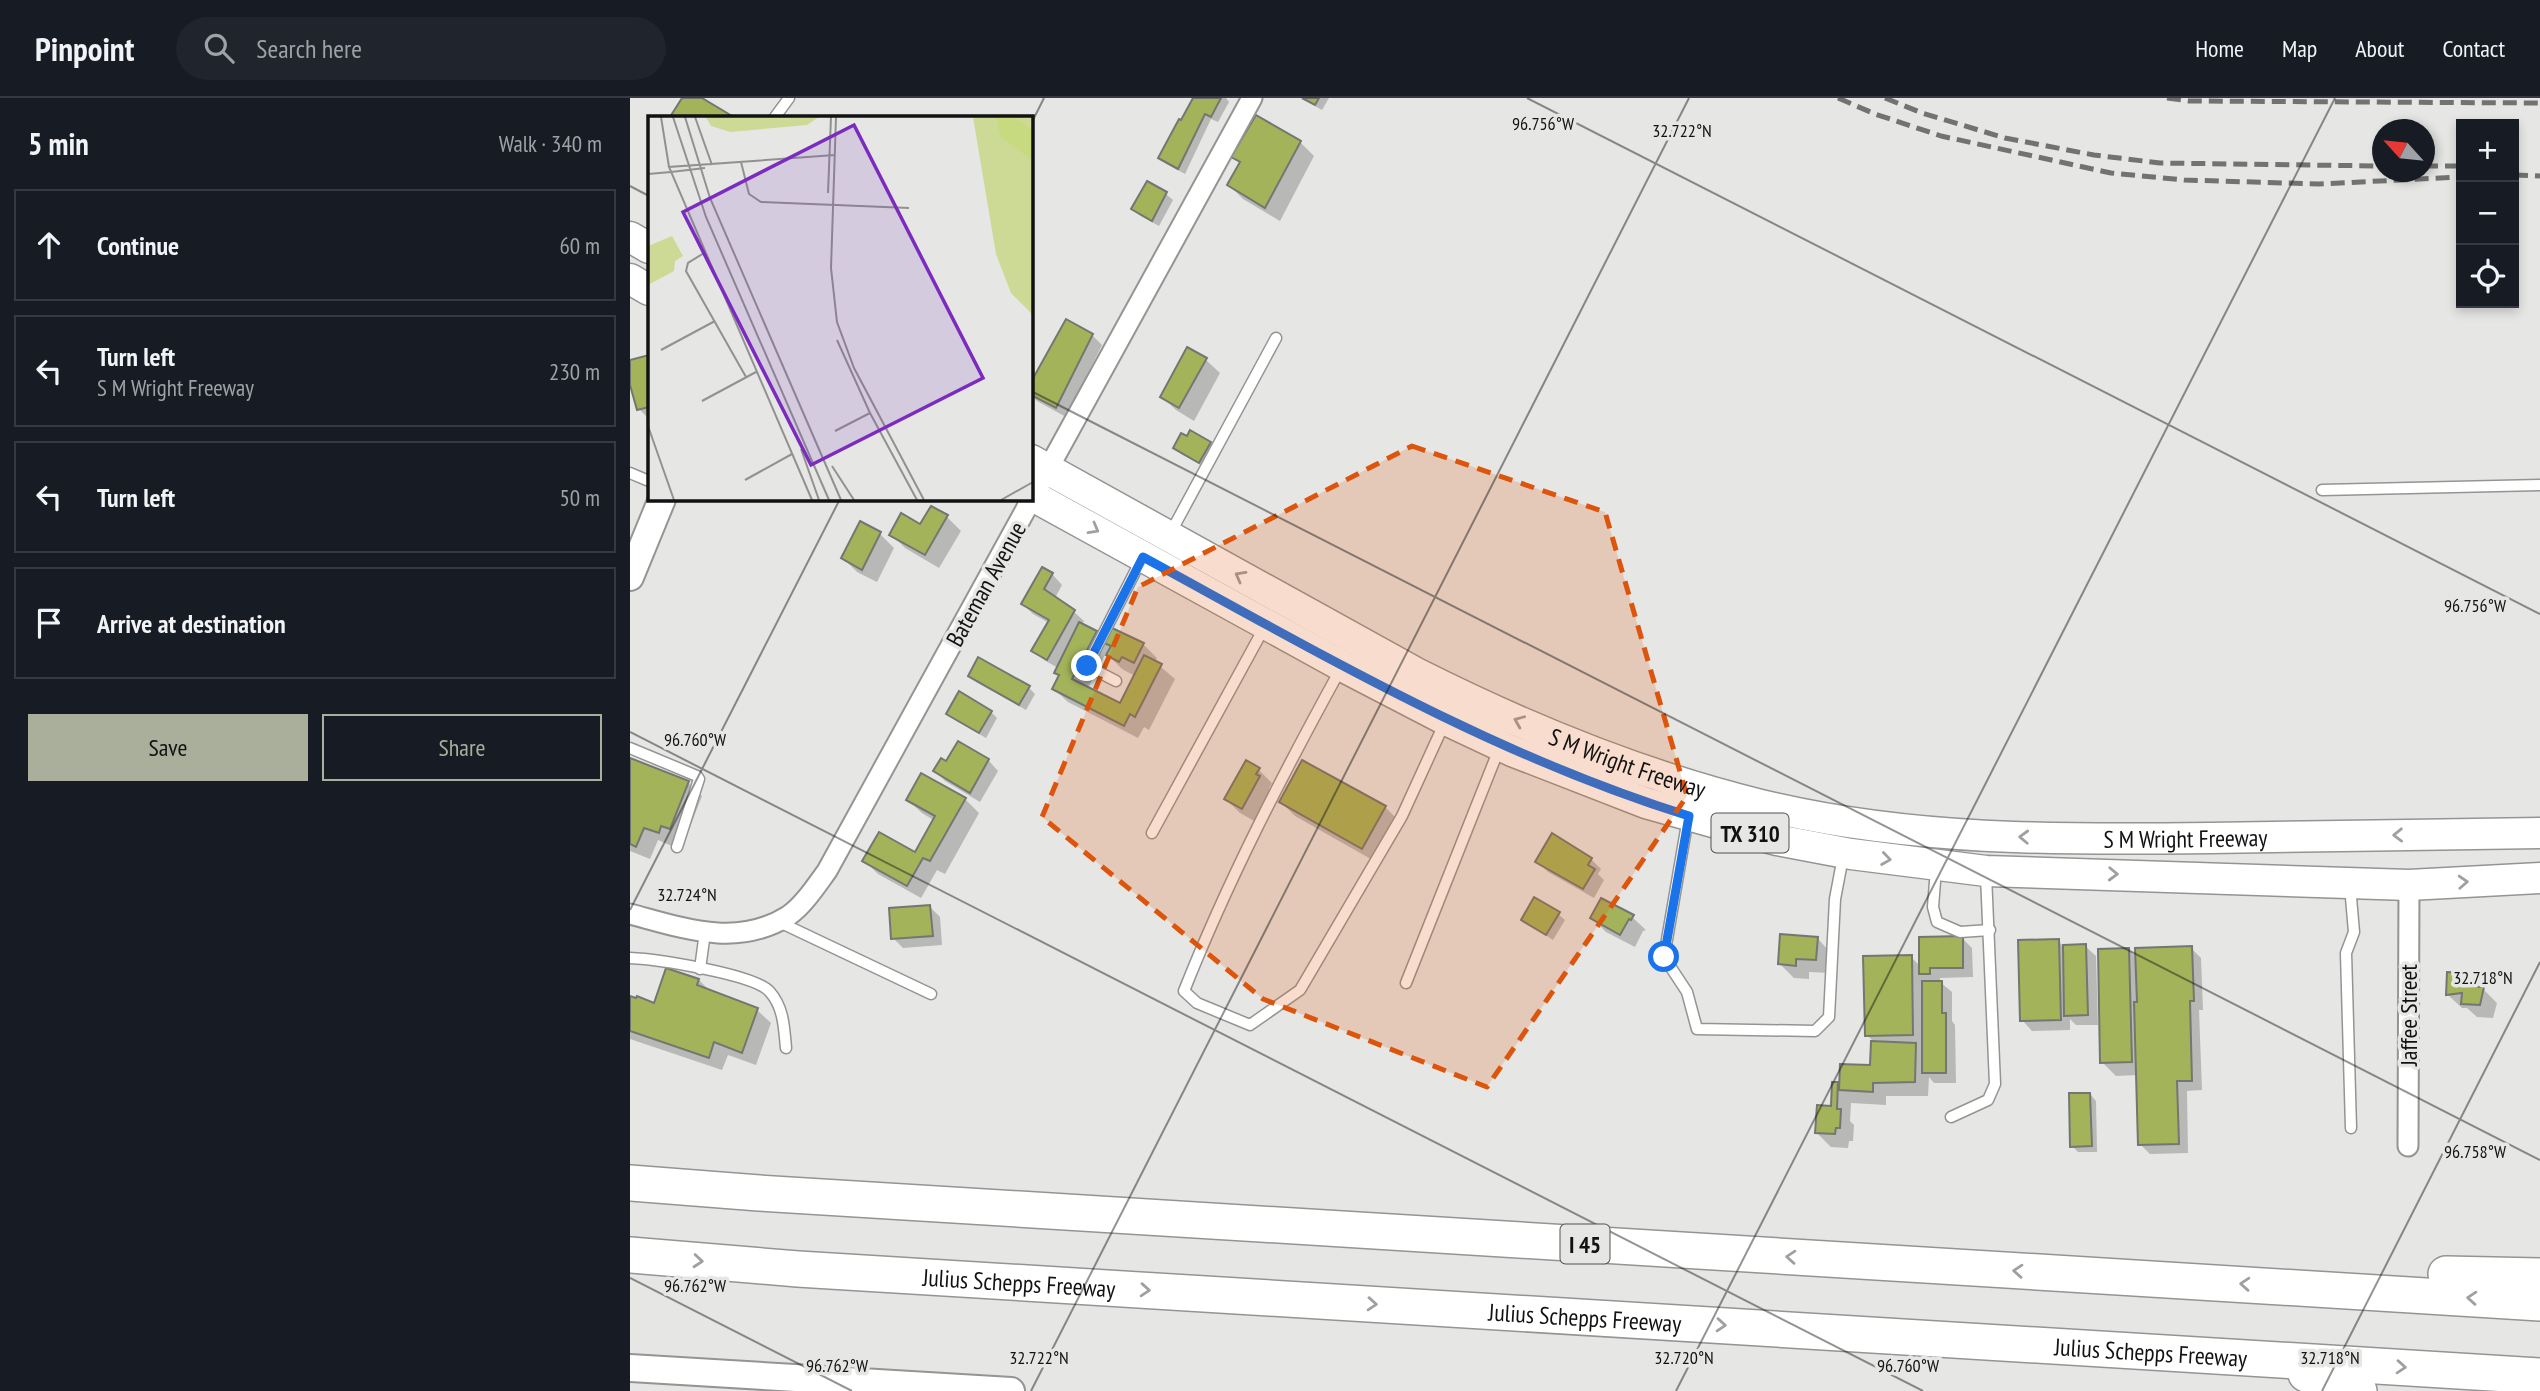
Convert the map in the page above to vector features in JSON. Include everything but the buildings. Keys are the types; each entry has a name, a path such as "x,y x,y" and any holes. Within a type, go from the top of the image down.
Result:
{"highway":[{"name":"I 45","path":"630,1183 758,1194 2540,1303"},
{"name":"Julius Schepps Freeway","path":"630,1255 798,1269 2540,1376"},
{"path":"2332,1290 2445,1274 2540,1276"},
{"path":"2259,1358 2359,1391"}],"main road":[{"path":"630,237 648,247"},
{"path":"630,279 648,289"},
{"name":"S M Wright Freeway","path":"1039,465 1476,704 1571,743 1762,805 1916,831 1986,836 2088,839 2540,833"},
{"name":"S M Wright Freeway","path":"1032,496 1342,666 1500,745 1583,779 1689,816 1777,840 1843,853 1986,870 2409,885 2540,878"},
{"path":"632,568 662,500"},
{"path":"630,1368 943,1389 1012,1391"}],"street":[{"name":"Bateman Avenue","path":"1032,496 1039,465 1252,98"},
{"name":"Bateman Avenue","path":"783,918 827,871 1030,500"},
{"name":"Jaffee Street","path":"2408,1146 2409,885"},
{"path":"630,914 723,934 746,933 783,918"}],"lane":[{"path":"776,116 789,98"},
{"path":"1169,536 1276,338"},
{"path":"630,473 648,481"},
{"path":"2322,491 2540,485"},
{"path":"1116,681 1087,666 1143,557"},
{"path":"1152,833 1266,624"},
{"path":"1342,666 1292,758 1212,920 1184,990 1197,1003 1250,1025 1300,990 1402,816 1446,720"},
{"path":"1406,983 1500,745"},
{"path":"630,748 699,779 677,847"},
{"path":"1689,816 1664,957 1687,992 1697,1029 1815,1031 1829,1017 1835,900 1843,853"},
{"path":"1937,866 1933,907 1937,922 1960,932 1990,930"},
{"path":"1951,1117 1988,1100 1995,1084 1986,870"},
{"path":"2350,882 2354,932 2346,953 2351,1128"},
{"path":"783,918 931,994"},
{"path":"700,969 705,932"},
{"path":"630,958 651,959 743,978 769,990 783,1015 786,1048"}],"highlighted area":[{"path":"1412,446 1605,512 1687,796 1487,1087 1263,999 1042,817 1138,587"}],"railway":[{"path":"1838,98 1875,114 1941,136 2111,173 2184,180 2319,184 2456,177"},
{"path":"1885,98 1922,113 2005,138 2094,155 2160,163 2372,166"},
{"path":"2167,98 2189,101 2540,103"},
{"path":"2435,166 2456,166"},
{"path":"2519,175 2540,176"}],"route":[{"path":"1087,666 1143,557 1446,720 1583,779 1689,816 1664,957"}]}
